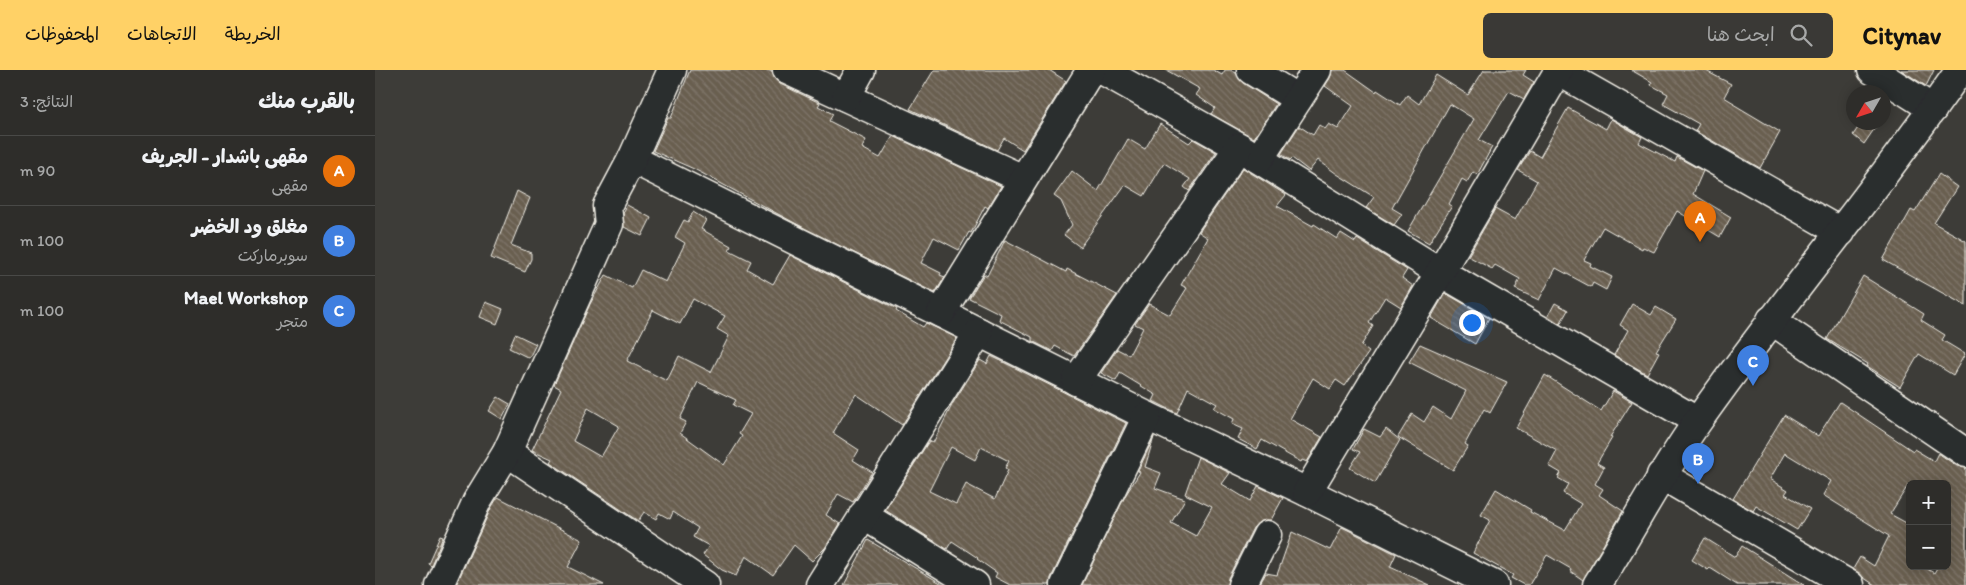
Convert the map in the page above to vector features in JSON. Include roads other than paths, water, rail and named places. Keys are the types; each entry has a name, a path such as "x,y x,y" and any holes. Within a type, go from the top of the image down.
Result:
{"street":[{"path":"439,585 477,501 507,452 609,224 607,206 632,159 672,70"},
{"path":"787,70 1023,179"},
{"path":"846,97 861,70"},
{"path":"941,314 1091,70"},
{"path":"1102,70 1249,153 1440,272 1697,421"},
{"path":"1251,70 1298,98"},
{"path":"1076,381 1249,153 1298,98 1317,70"},
{"path":"1872,70 1933,109"},
{"path":"1604,582 1661,475 1697,421 1771,320 1841,232 1960,70"},
{"path":"1307,492 1559,71 1841,232"},
{"path":"632,159 1076,381 1307,492 1494,585"},
{"path":"1771,320 1966,453"},
{"path":"820,585 979,332"},
{"path":"1065,585 1147,416"},
{"path":"507,452 705,585"},
{"path":"1661,475 1850,585"},
{"path":"863,515 975,585"},
{"path":"1242,585 1267,535"}],"place":[{"name":"مقهى باشدار - الجريف","path":"1700,242"},
{"name":"Mael Workshop","path":"1753,386"},
{"name":"مغلق ود الخضر","path":"1698,484"}]}
